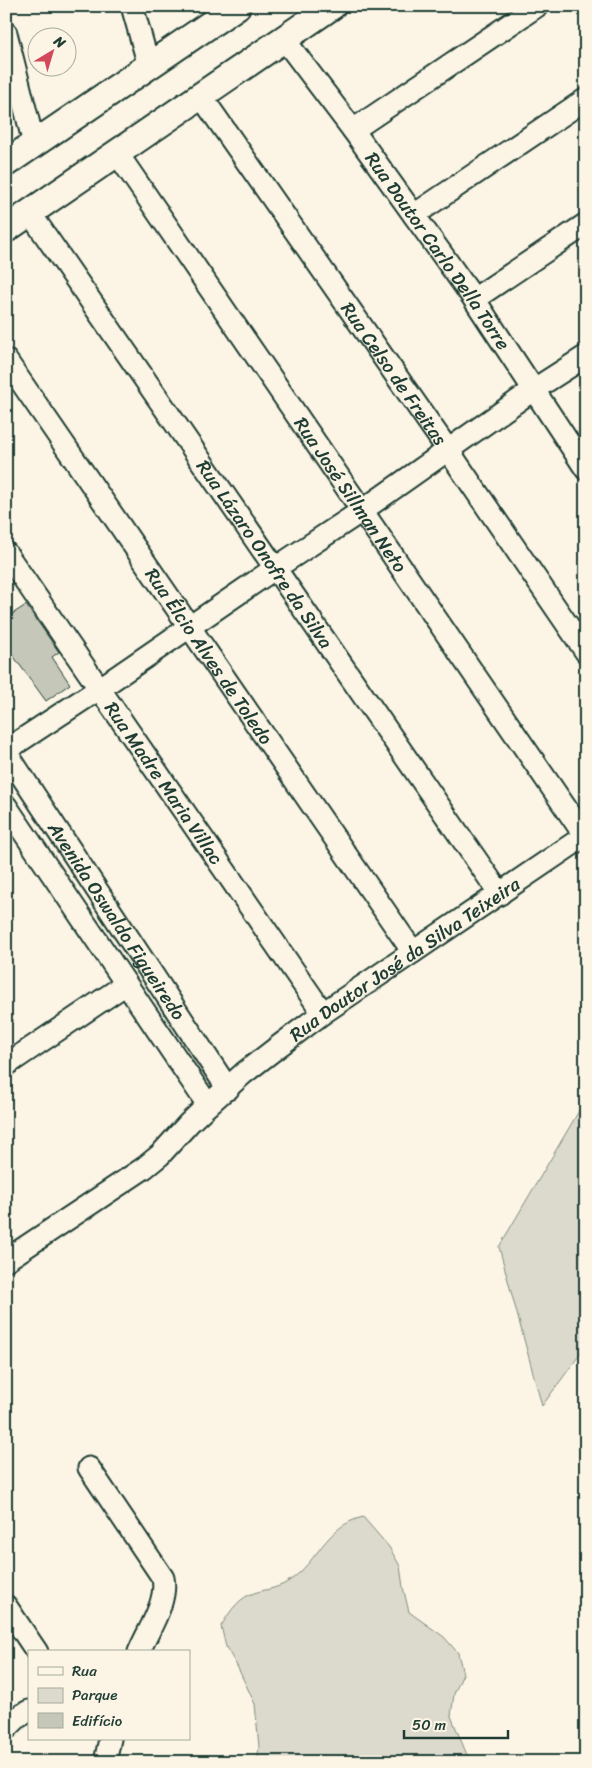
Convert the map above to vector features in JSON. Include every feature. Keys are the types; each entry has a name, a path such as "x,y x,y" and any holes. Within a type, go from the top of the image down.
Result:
{"main road":[{"path":"6,163 236,6"},
{"path":"6,229 332,6"}],"street":[{"path":"132,6 149,66"},
{"path":"353,130 537,6"},
{"path":"6,33 34,144"},
{"name":"Rua Doutor Carlo Della Torre","path":"284,39 353,130 474,299 586,468"},
{"name":"Rua Celso de Freitas","path":"201,96 448,450 586,652"},
{"path":"414,215 586,99"},
{"name":"Rua José Sillman Neto","path":"117,154 586,836"},
{"name":"Rua Lázaro Onofre da Silva","path":"30,213 500,894"},
{"path":"474,299 586,224"},
{"path":"6,751 363,510 533,390 586,356"},
{"name":"Rua Élcio Alves de Toledo","path":"6,360 413,952"},
{"name":"Rua Madre Maria Villac","path":"6,553 323,1013"},
{"name":"Avenida Oswaldo Figueiredo","path":"6,751 228,1088"},
{"path":"6,805 29,788"},
{"name":"Avenida Oswaldo Figueiredo","path":"6,805 208,1106"},
{"name":"Rua Doutor José da Silva Teixeira","path":"6,1260 144,1168 160,1155 189,1123 244,1073 323,1013 586,836"},
{"path":"97,943 121,927"},
{"path":"6,1065 126,984"},
{"path":"89,1468 164,1578 162,1602 140,1650"},
{"path":"6,1606 36,1650"},
{"path":"6,1729 18,1717 28,1712"},
{"path":"105,1762 110,1740"}],"green space":[{"path":"586,1099 586,1346 542,1406 499,1247"},
{"path":"363,1517 389,1547 400,1566 409,1612 444,1637 458,1653 463,1674 454,1694 451,1716 467,1755 486,1762 257,1762 259,1747 255,1704 226,1647 221,1626 240,1601 249,1595 289,1581 308,1564 340,1528"}],"building":[{"path":"26,605 59,652 52,657 70,684 46,701 6,646 6,618"}]}
